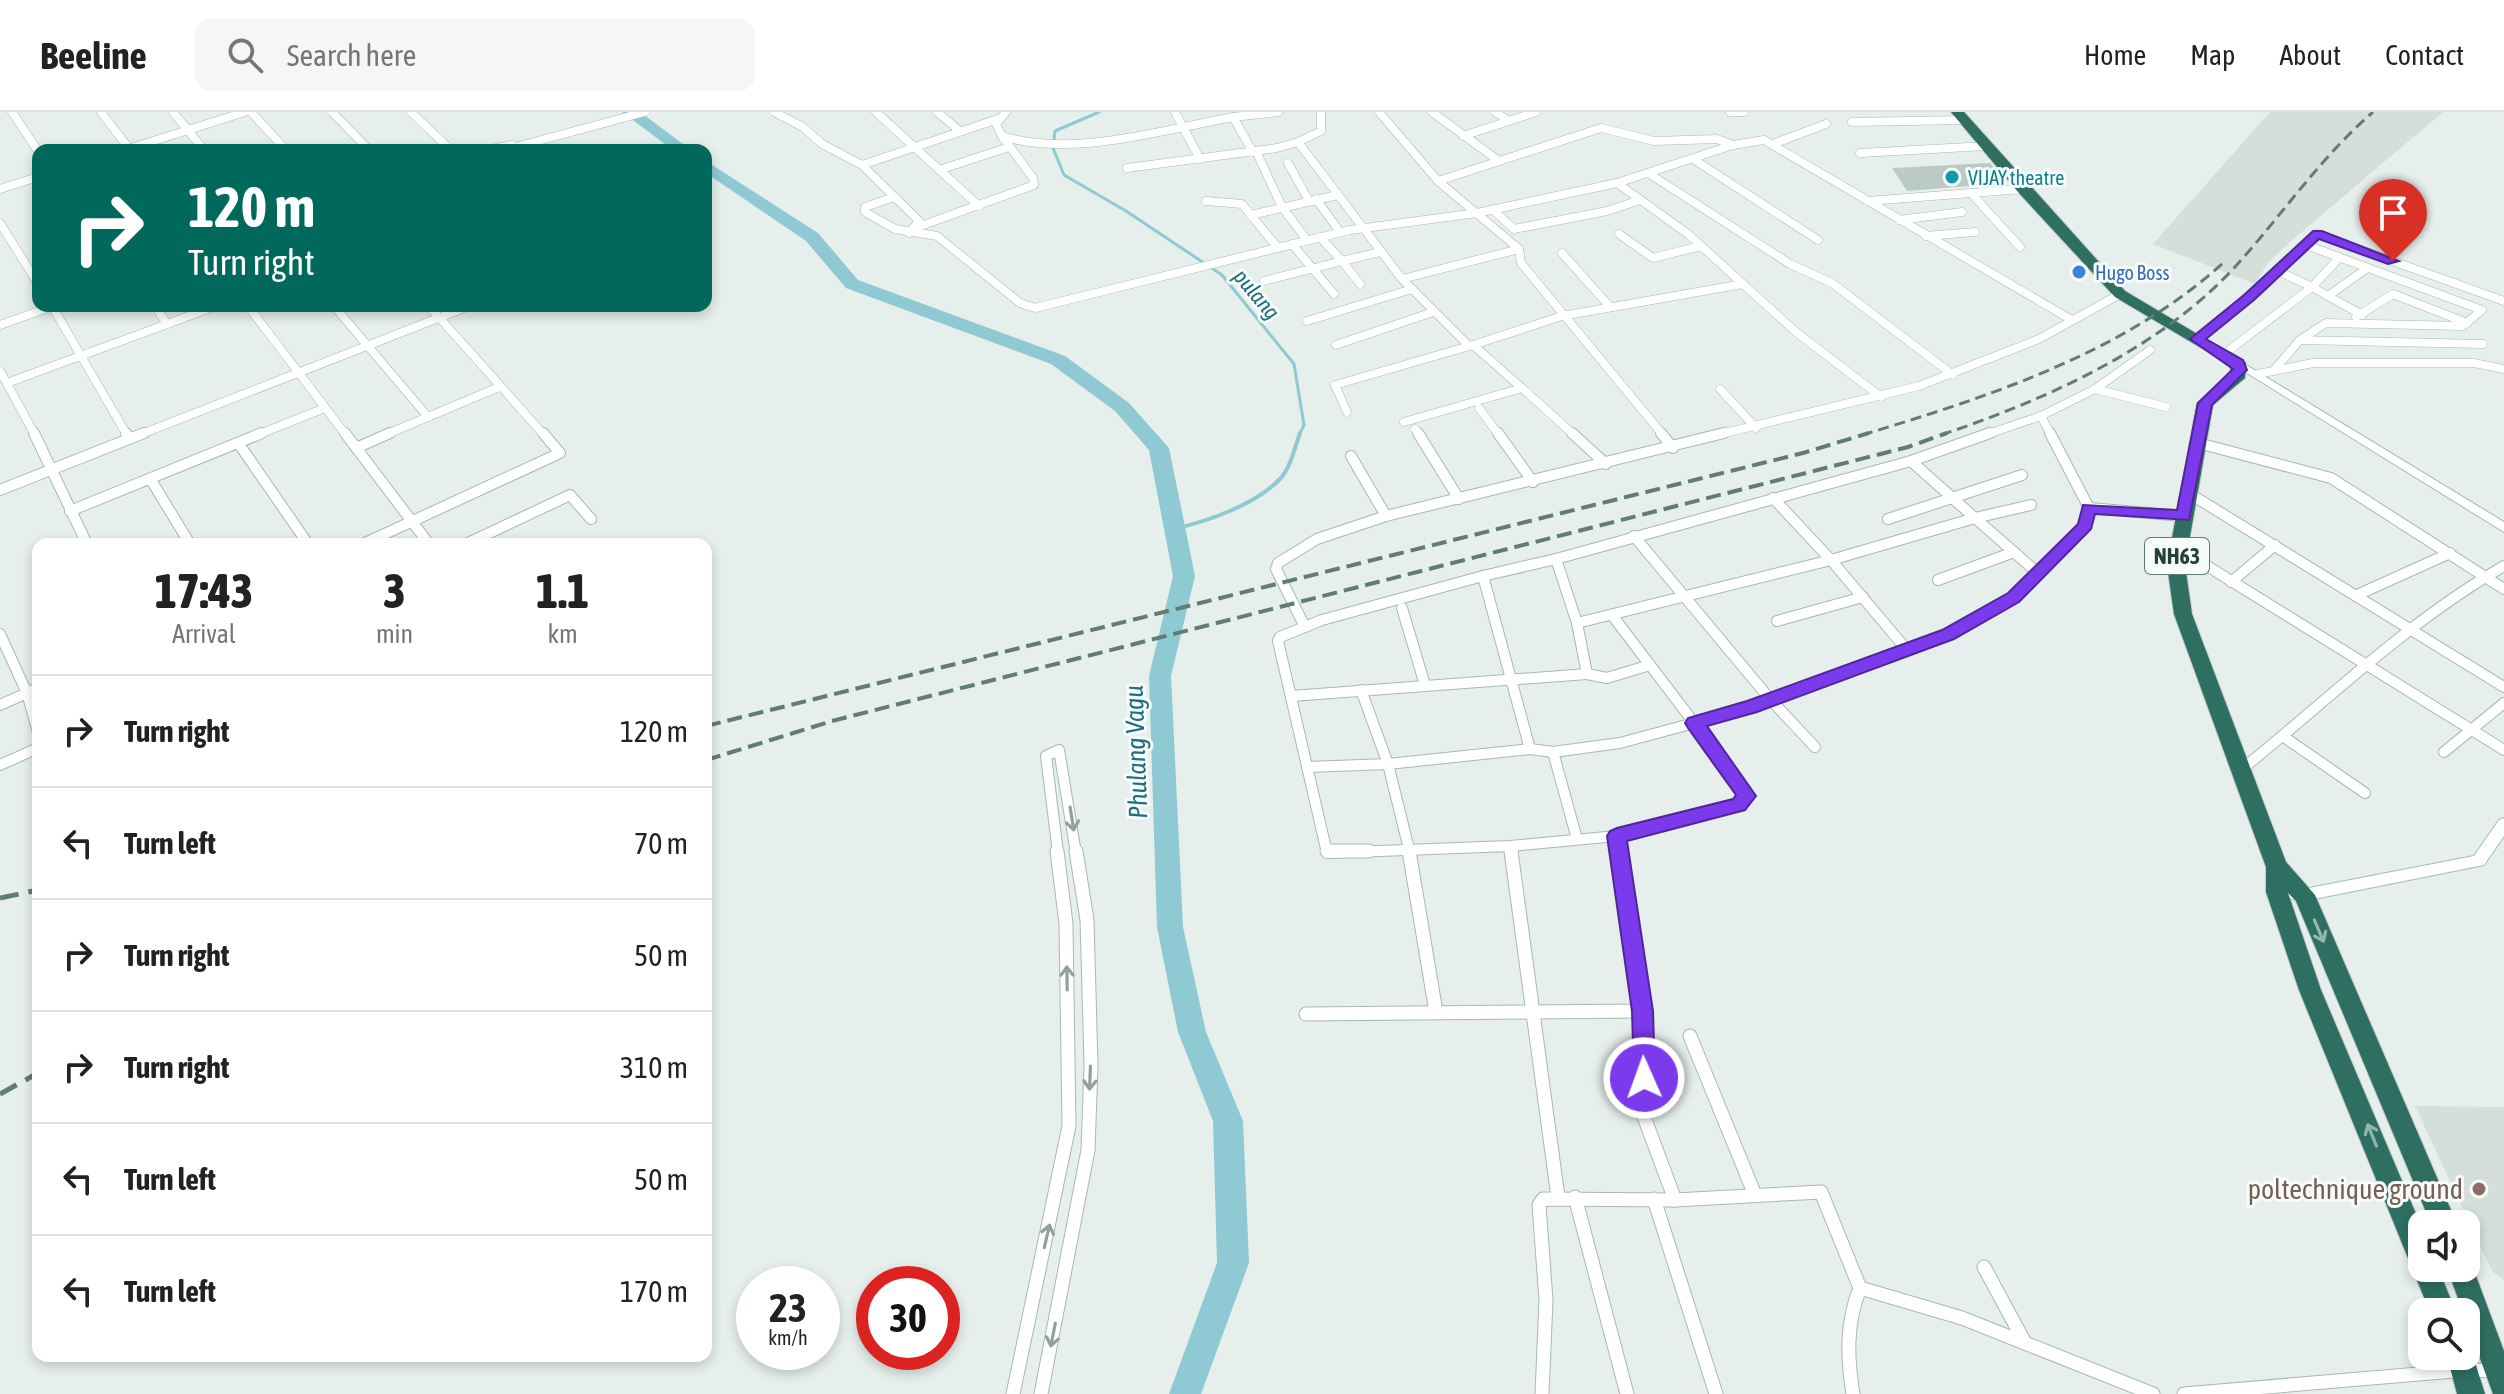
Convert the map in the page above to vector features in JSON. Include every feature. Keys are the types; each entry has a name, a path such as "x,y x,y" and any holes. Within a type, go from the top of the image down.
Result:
{"highway":[{"path":"1963,115 2023,189 2120,294 2231,359"},
{"path":"1963,115 2136,297 2138,305"},
{"name":"NH63","path":"2231,359 2239,375 2205,403 2187,492 2176,565 2183,614 2277,867 2277,892 2310,990 2408,1225"},
{"name":"NH63","path":"2277,867 2304,895 2438,1210"},
{"path":"2465,1282 2501,1379"}],"street":[{"path":"12,112 33,144"},
{"path":"101,112 124,144"},
{"path":"173,112 199,144"},
{"path":"145,144 245,112"},
{"path":"251,112 280,144"},
{"path":"332,112 363,144"},
{"path":"411,112 445,144"},
{"path":"519,144 645,112"},
{"path":"774,112 803,127 822,144 862,165 919,221 911,231"},
{"path":"876,112 979,206"},
{"path":"937,112 960,131"},
{"path":"862,165 998,119 1006,112"},
{"path":"1175,112 1200,159"},
{"path":"1002,136 1018,142 1060,143 1278,112"},
{"path":"1127,168 1254,152 1298,142 1321,131 1321,112"},
{"path":"1379,112 1438,181 1519,249 1521,263 1562,316 1673,448"},
{"path":"1432,112 1499,161"},
{"path":"1495,112 1509,121"},
{"path":"1463,136 1536,112"},
{"path":"1730,112 1744,112"},
{"path":"1852,122 1963,115"},
{"path":"1233,117 1282,207 1307,240"},
{"path":"911,231 1034,185 1033,178 1002,136 996,124 998,119"},
{"path":"1773,144 1826,124"},
{"path":"1438,181 1601,128 1654,141 1720,140 1733,145"},
{"path":"894,197 865,207 865,212 895,229 937,236 1020,303 1035,308 1340,232 1477,213 1617,183 1733,145 1761,139 2070,319"},
{"path":"1298,142 1380,252 1433,312 1606,464"},
{"path":"1860,153 1986,146"},
{"path":"939,170 1009,147"},
{"path":"1693,159 1818,240"},
{"path":"1288,163 1312,200 1340,232"},
{"path":"1648,173 1790,264 1832,283 1953,375"},
{"path":"0,189 32,179"},
{"path":"1617,183 1701,246 1796,332 1881,397"},
{"path":"1867,201 2023,189"},
{"path":"1971,193 2020,247"},
{"path":"1251,215 1338,195"},
{"path":"1493,210 1514,229 1607,211 1640,200"},
{"path":"1206,201 1242,204 1277,247"},
{"path":"1899,220 1962,212"},
{"path":"0,223 32,274"},
{"path":"1926,236 1975,232"},
{"path":"1619,234 1653,258 1701,246"},
{"path":"2197,339 2317,234 2504,301"},
{"path":"1320,237 1360,284"},
{"path":"1292,244 1334,294"},
{"path":"2274,370 2300,340 2326,323 2463,326 2482,310 2306,245"},
{"path":"1402,279 1519,249"},
{"path":"1264,281 1380,252"},
{"path":"1562,253 1610,307"},
{"path":"2339,258 2312,287 2231,359 2504,528"},
{"path":"2328,296 2366,269"},
{"path":"2278,271 2362,315"},
{"path":"2339,322 2362,315 2393,294 2397,280"},
{"path":"1347,412 1335,385 1562,316 1743,284"},
{"path":"1307,321 1412,289"},
{"path":"1305,627 1276,569 1278,563 1317,539 1386,516 1881,397 1953,375 2039,339 2070,319 2120,294"},
{"path":"2393,294 2467,323"},
{"path":"0,318 32,307"},
{"path":"0,325 36,312"},
{"path":"56,312 129,439"},
{"path":"159,312 167,324"},
{"path":"7,383 200,312"},
{"path":"253,312 424,538"},
{"path":"339,312 428,417"},
{"path":"376,538 560,453 434,312"},
{"path":"0,490 454,312"},
{"path":"1336,345 1433,312"},
{"path":"2300,340 2483,344"},
{"path":"1612,615 1745,790 1745,801 1617,836 1510,846 1327,853 1278,641 1283,635 1483,576 1556,559 1911,461 2041,416 2095,389 2150,350"},
{"path":"2258,374 2313,363 2474,363 2504,369"},
{"path":"0,371 54,470 84,538"},
{"path":"356,448 499,387"},
{"path":"1404,422 1522,388"},
{"path":"1720,389 1756,428"},
{"path":"2095,389 2166,407"},
{"path":"70,511 325,408"},
{"path":"1479,408 1533,482"},
{"path":"1307,767 1388,764 1530,749 1553,752 1620,743 1750,707 1948,635 2001,605 2039,574 2085,525 2089,508 2041,416"},
{"path":"1415,429 1459,499"},
{"path":"2198,443 2331,478 2504,589"},
{"path":"239,444 304,538"},
{"path":"1351,456 1386,516"},
{"path":"1911,461 2039,574"},
{"path":"1888,519 2022,475"},
{"path":"151,480 186,538"},
{"path":"2187,492 2504,687"},
{"path":"479,538 570,495 591,519"},
{"path":"1773,498 1831,560 1907,650"},
{"path":"1577,623 1831,560 2031,505"},
{"path":"2089,508 2184,516"},
{"path":"1634,536 1769,698 1815,747"},
{"path":"2231,582 2275,545"},
{"path":"2178,548 2504,750"},
{"path":"1938,580 2014,552"},
{"path":"2357,595 2450,553"},
{"path":"1556,559 1577,623 1587,674"},
{"path":"2241,770 2284,737 2409,627 2504,566"},
{"path":"1483,576 1530,749"},
{"path":"1777,621 1863,597"},
{"path":"1402,608 1425,685"},
{"path":"0,634 32,690 0,705"},
{"path":"1291,696 1587,674 1607,678 1650,665"},
{"path":"1361,690 1388,764 1409,849 1436,1012"},
{"path":"2444,752 2504,703"},
{"path":"2284,737 2365,793"},
{"path":"1013,1394 1069,1126 1066,924 1046,756 1059,750 1087,920 1090,1094 1088,1150 1041,1394"},
{"path":"0,765 32,751"},
{"path":"1553,752 1577,839"},
{"path":"2277,892 2304,895 2479,861 2504,824"},
{"path":"1617,836 1642,1011 1644,1078 1640,1106 1675,1200"},
{"path":"1510,846 1558,1197"},
{"path":"1306,1014 1642,1011"},
{"path":"1690,1036 1755,1195"},
{"path":"1542,1394 1546,1300 1539,1205 1543,1199 1675,1200 1821,1192 1860,1288 1850,1307 1848,1360 1853,1394"},
{"path":"1575,1197 1627,1394"},
{"path":"1654,1199 1716,1394"},
{"path":"1984,1267 2024,1341"},
{"path":"1860,1288 1962,1318 2153,1394"},
{"path":"2184,1394 2466,1373 2501,1379"}],"shaded area":[{"path":"2270,112 2443,112 2291,241 2267,264 2255,284 2153,244"},
{"name":"poltechnique ground","path":"2415,1106 2504,1107 2504,1280 2492,1271 2480,1245 2480,1210 2464,1210"}],"building":[{"name":"VIJAY theatre","path":"1990,163 2007,183 1907,191 1892,168"}],"waterway":[{"name":"Phulang Vagu","path":"630,112 675,144"},
{"name":"pulang","path":"1099,112 1055,131 1053,148 1064,175 1126,211 1222,275 1294,364 1304,425 1300,433"},
{"name":"Phulang Vagu","path":"712,170 812,237 852,284 1058,360 1122,407 1159,448 1184,576 1160,676 1170,927 1192,1032 1228,1121 1233,1263 1185,1394"},
{"name":"pulang","path":"1174,529 1230,511 1270,488 1287,470 1300,433"}],"railway":[{"path":"1941,435 2060,388 2099,369 2171,323 2205,297 2235,267 2318,168 2373,112"},
{"path":"1862,435 2005,388 2098,347 2184,295 2223,263"},
{"path":"712,725 1803,453 1869,433"},
{"path":"712,758 832,721 1908,447 1947,433"},
{"path":"0,898 32,891"},
{"path":"0,1094 32,1076"}],"place":[{"name":"VIJAY theatre","path":"1952,177"},
{"name":"Hugo Boss","path":"2079,272"},
{"name":"poltechnique ground","path":"2479,1189"}],"route":[{"path":"1644,1078 1642,1011 1617,836 1739,805 1747,796 1694,723 1750,707 1948,635 2014,597 2085,525 2089,508 2184,516 2205,403 2239,375 2240,370 2238,363 2197,339 2249,298 2317,234 2393,261"}]}
